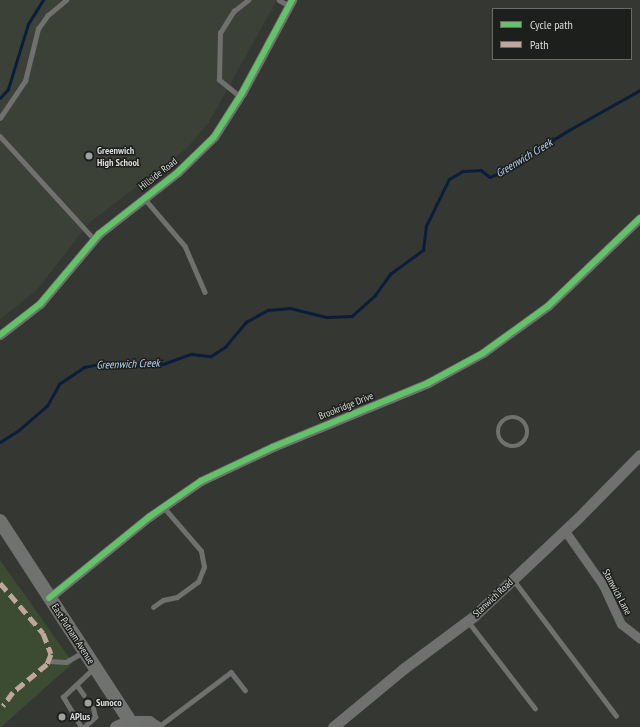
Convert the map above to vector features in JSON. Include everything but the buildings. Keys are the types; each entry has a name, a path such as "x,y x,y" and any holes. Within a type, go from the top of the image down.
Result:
{"main road":[{"name":"East Putnam Avenue","path":"0,521 132,724"},
{"path":"116,727 132,724"}],"street":[{"name":"Hillside Road","path":"0,335 40,304 94,239 178,172 214,137 240,97 291,3"},
{"name":"Brookridge Drive","path":"49,598 163,507 202,481 249,457 428,383 471,361 536,316 640,218"},
{"name":"Stanwich Road","path":"333,727 394,676 468,621 565,531 640,455"},
{"name":"Stanwich Lane","path":"565,531 603,585 621,624 640,639"},
{"path":"132,724 149,720 158,727"}],"lane":[{"path":"0,118 25,81 38,29 47,16 66,0"},
{"path":"240,97 220,80 220,33 234,11 248,0"},
{"path":"279,0 291,3"},
{"path":"0,136 94,239"},
{"path":"144,198 186,246 205,292"},
{"path":"517,418 525,423 528,432 522,444 514,448 501,442 498,428 504,421 517,418"},
{"path":"153,607 163,600 177,597 198,582 204,567 201,551 163,507"},
{"path":"513,579 616,715"},
{"path":"468,621 535,708"},
{"path":"49,661 66,662 84,652"},
{"path":"93,708 95,717 90,725 82,727 63,697 95,668"},
{"path":"158,727 230,672 244,690"},
{"path":"77,685 84,695"}],"shaded area":[{"name":"Greenwich High School","path":"0,0 277,0 209,122 187,148 89,223 36,291 0,319"}],"green space":[{"path":"0,560 73,663 1,727 0,727"}],"waterway":[{"path":"0,98 8,89 28,24 43,0"},
{"name":"Greenwich Creek","path":"0,442 19,430 47,406 59,384 84,367 105,363 121,366 163,364 191,354 211,356 225,347 246,322 268,310 290,308 327,317 352,316 375,295 390,274 423,250 426,226 449,179 463,171 481,170 490,177 500,173 569,130 640,90"}],"marked path":[{"path":"0,583 43,633 51,654 47,664 13,692 3,706"}],"cycle path":[{"path":"0,335 40,304 99,234 178,172 214,137 242,93 292,0"},
{"path":"49,598 149,517 201,481 273,447 428,383 483,353 548,306 640,218"}],"place":[{"name":"Greenwich High School","path":"89,156"},
{"name":"Sunoco","path":"88,703"},
{"name":"APlus","path":"62,717"}]}
